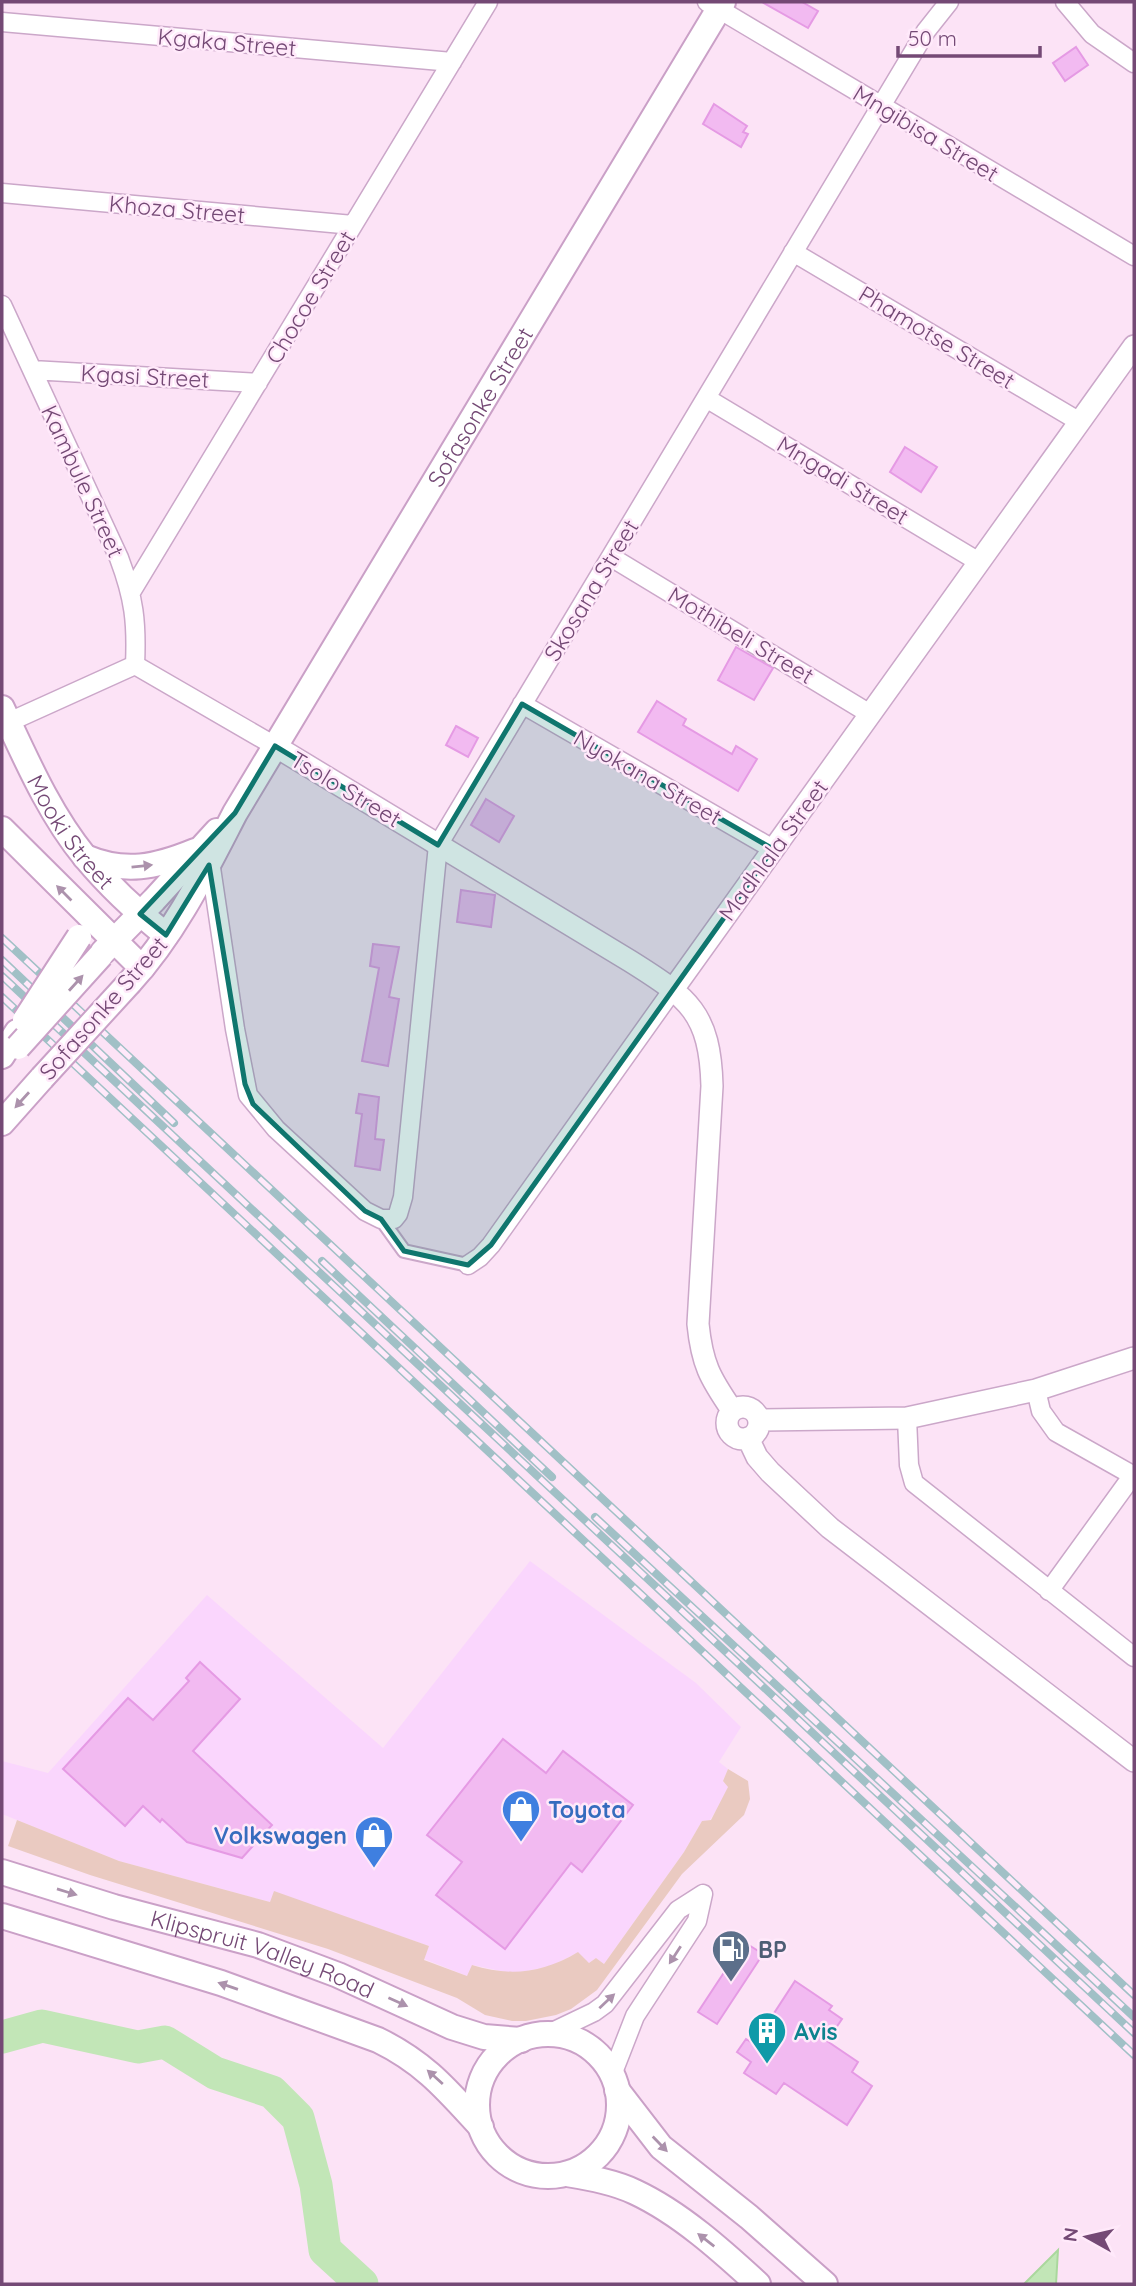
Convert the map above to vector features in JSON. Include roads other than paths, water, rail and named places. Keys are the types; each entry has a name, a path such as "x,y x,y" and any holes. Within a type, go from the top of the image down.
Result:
{"main road":[{"name":"Sofasonke Street","path":"10,1050 140,914 204,855 235,813 717,4"},
{"name":"Mooki Street","path":"5,715 51,807 85,856 140,914 166,935"},
{"name":"Mooki Street","path":"2,829 83,926 136,975"},
{"name":"Sofasonke Street","path":"2,1122 136,975 166,935 204,855"},
{"path":"85,856 104,865 136,867 204,855"},
{"path":"10,1050 83,926"},
{"name":"Klipspruit Valley Road","path":"2,1872 114,1907 258,1945 338,1975 452,2027 484,2037 521,2040"},
{"name":"Klipspruit Valley Road","path":"2,1916 221,1983 378,2040 400,2051 433,2075 481,2127"},
{"path":"758,2284 699,2235 652,2201 611,2183 566,2174 537,2175 510,2165 490,2145 481,2127 478,2102 484,2076 496,2057 521,2040 548,2034 568,2037 587,2046 603,2060 615,2083 661,2147 749,2217 825,2284"},
{"path":"566,2174 592,2161 608,2143 617,2119 615,2083"}],"street":[{"name":"Chocoe Street","path":"131,592 488,2"},
{"name":"Skosana Street","path":"381,1219 394,1219 403,1197 438,845 926,31 949,2"},
{"path":"1065,2 1092,34 1134,63"},
{"name":"Mngibisa Street","path":"717,4 881,106 1134,256"},
{"name":"Kgaka Street","path":"2,22 452,62"},
{"name":"Khoza Street","path":"2,193 353,225"},
{"name":"Phamotse Street","path":"793,253 1080,422"},
{"name":"Kambule Street","path":"2,305 119,558 131,592 135,615 135,665"},
{"name":"Madhlala Street","path":"381,1219 404,1251 468,1265 491,1245 1134,346"},
{"name":"Kgasi Street","path":"32,370 258,383"},
{"name":"Mngadi Street","path":"706,398 979,562"},
{"name":"Mothibeli Street","path":"611,556 870,714"},
{"path":"5,715 135,665"},
{"name":"Tsolo Street","path":"135,665 275,746 674,988 693,1009 702,1026 711,1056 711,1112 698,1325 701,1348 710,1377 732,1410 746,1406 755,1411 754,1429"},
{"name":"Nyokana Street","path":"522,704 773,849"},
{"path":"204,855 248,1096 276,1129 365,1211 381,1219"},
{"path":"1134,1359 1036,1390 907,1418 754,1429 757,1457 769,1472 830,1528 1134,1761"},
{"path":"1036,1390 1041,1411 1056,1432 1134,1475 1049,1591"},
{"path":"907,1418 909,1465 914,1483 1134,1657"},
{"path":"548,2034 605,2004 678,1910 703,1894 697,1921 629,2028 615,2083"}],"waterway":[{"path":"2,2037 42,2026 138,2047 165,2042 215,2073 272,2092 298,2118 316,2185 325,2250 362,2284"}],"railway":[{"path":"2,938 1134,1995"},
{"path":"2,960 174,1123"},
{"path":"2,976 1134,2033"},
{"path":"2,997 1134,2055"},
{"path":"322,1261 552,1477"},
{"path":"595,1517 1134,2017"}],"place":[{"name":"Toyota","path":"521,1843"},
{"name":"Volkswagen","path":"374,1869"},
{"name":"BP","path":"731,1983"},
{"name":"Avis","path":"767,2065"}]}
